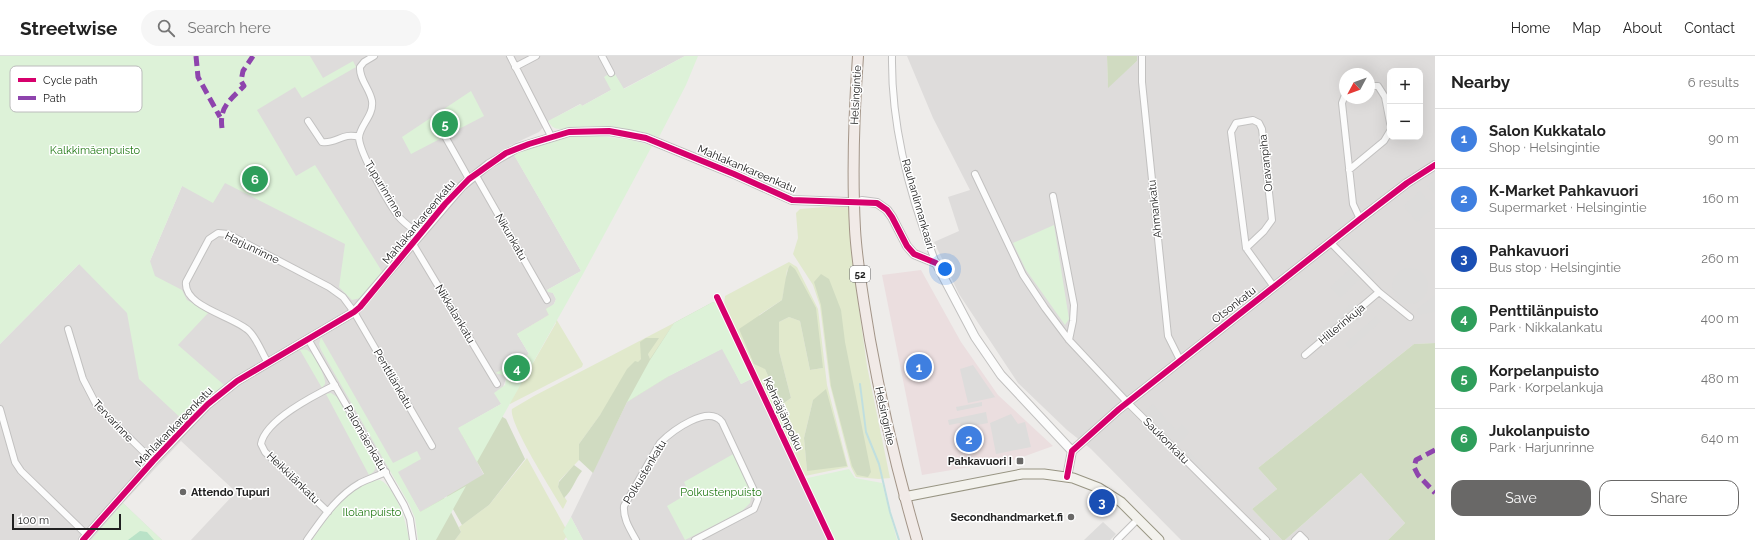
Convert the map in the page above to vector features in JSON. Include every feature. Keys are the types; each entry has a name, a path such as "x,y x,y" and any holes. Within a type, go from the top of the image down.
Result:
{"main road":[{"name":"Helsingintie","path":"858,56 855,140 855,229 864,301 881,401 904,497"},
{"path":"904,497 1022,474 1044,474 1073,478 1099,488 1121,502 1159,540"},
{"name":"52","path":"904,497 917,540"}],"street":[{"path":"308,121 322,142 329,142 346,135 359,136 372,108 370,93 361,75 360,67 364,62 374,56"},
{"path":"510,56 551,136"},
{"path":"515,67 536,56"},
{"path":"602,56 611,73"},
{"name":"Rauhanlinnankaari","path":"892,56 894,103 904,164 915,205 936,263 975,337 1001,375 1072,451"},
{"name":"Ahmankatu","path":"1142,56 1142,82 1168,336 1180,360"},
{"path":"1375,86 1378,86 1383,92 1387,110"},
{"path":"1342,104 1353,204 1360,219"},
{"name":"Oravanpiha","path":"1246,248 1264,231 1272,220 1262,129 1259,123 1253,120 1236,123 1231,132 1246,248 1274,287"},
{"name":"Mahlakankareenkatu","path":"85,538 153,461 220,394 237,381 354,312 413,244 445,204 472,177 506,153 551,136 569,132 588,130 609,131 646,138 734,174 792,200 847,202"},
{"name":"Nikunkatu","path":"442,131 472,177 547,300"},
{"name":"Tupurinrinne","path":"359,136 363,154 370,169 397,214 402,221 420,235"},
{"path":"1349,170 1384,141 1387,136"},
{"name":"Otsonkatu","path":"1072,451 1127,402 1180,360 1407,183 1435,165"},
{"name":"Saukonkatu","path":"975,174 1023,275 1069,340 1127,402 1266,540"},
{"path":"1053,196 1074,305 1073,321 1069,340"},
{"path":"862,201 877,203 887,210 910,250 914,254 936,263"},
{"name":"Harjunrinne","path":"268,363 250,332 198,303 190,297 186,290 186,282 209,239 214,234 223,232 228,234 329,287 343,298 354,312"},
{"path":"1330,243 1378,292 1410,317"},
{"name":"Nikkalankatu","path":"413,244 497,384"},
{"name":"Hillerinkuja","path":"1305,355 1378,292"},
{"name":"Penttilänkatu","path":"354,312 432,446"},
{"name":"Tervarinne","path":"68,329 82,380 97,406 153,461"},
{"name":"Palomäenkatu","path":"308,339 404,505 410,519 413,540"},
{"name":"Heikkilänkatu","path":"328,512 265,452 261,444 264,435 284,415 335,385"},
{"path":"0,409 14,456 21,471 85,538"},
{"name":"Polkustenkatu","path":"636,540 626,520 624,506 655,451 666,436 702,416 708,415 719,418 722,422 758,499 754,509 695,540"},
{"path":"1067,477 1072,451"},
{"path":"307,540 338,500 356,485 386,472"},
{"path":"1117,540 1138,519"},
{"path":"1296,540 1300,535 1305,540"}],"shaded area":[{"path":"264,56 685,56 623,89 613,71 611,90 582,106 580,104 549,121 539,132 509,146 581,271 547,290 553,293 556,299 549,315 517,334 529,354 497,373 503,375 506,379 503,387 501,404 459,428 484,475 420,512 395,469 354,491 329,516 312,540 191,540 236,492 181,441 123,503 162,540 0,540 0,344 79,264 150,261 182,186"},
{"path":"907,56 1107,56 1108,87 1137,61 1137,56 1435,56 1435,343 1414,344 1258,468 1277,489 1252,509 1282,540 1181,540 1091,449 1067,430 1018,383 959,294 934,242 959,231 948,197 970,190 933,118"},
{"path":"1435,179 1435,195 1427,186"},
{"path":"1420,191 1434,207 1417,222 1403,206"},
{"path":"1351,248 1376,275 1371,280 1346,253"},
{"path":"1410,268 1423,273 1428,286 1423,299 1410,304 1397,299 1392,286 1397,273"},
{"path":"1350,269 1360,279 1340,298 1330,287"},
{"path":"921,270 961,342 998,395 1053,446 1017,459 922,475 882,275"},
{"path":"1435,295 1435,312 1420,315 1416,310"},
{"path":"1351,304 1355,309 1317,342 1313,336"},
{"path":"1376,316 1381,321 1350,349 1345,344"},
{"path":"723,348 741,384 751,379 823,524 829,540 583,540 571,517 627,402 669,376"},
{"path":"973,365 996,397 968,403 960,369"},
{"path":"982,402 982,406 957,411 956,407"},
{"path":"1153,404 1176,430 1182,424 1190,432 1177,446 1143,412"},
{"path":"986,412 988,423 961,428 960,423 949,425 948,420"},
{"path":"1011,414 1018,424 1025,422 1031,447 996,454 990,423"},
{"path":"1186,448 1212,477 1209,481 1182,451"},
{"path":"1361,473 1405,523 1388,540 1285,540"},
{"path":"1103,522 1116,534 1110,540 1084,540"}],"green space":[{"name":"Kalkkimäenpuisto","path":"0,56 310,56 323,78 353,61 356,67 302,98 295,87 257,110 296,176 315,165 383,273 361,298 352,300 339,287 345,244 225,183 213,203 182,186 150,261 155,276 182,290 187,300 209,312 178,345 224,385 185,422 139,379 127,313 79,264 0,344"},
{"path":"685,56 698,56 686,85 659,137 601,127 558,129 553,127 548,121 581,104 582,106 611,90 604,77 613,71 624,89"},
{"path":"1107,56 1137,56 1137,61 1108,88"},
{"path":"471,91 484,116 411,154 402,137"},
{"path":"589,135 632,140 652,146 583,274 477,462 458,428 501,404 494,393 505,385 506,379 503,375 496,373 529,354 517,334 549,315 546,309 554,304 556,299 553,293 548,292 547,290 581,271 514,155 551,141"},
{"path":"849,205 854,272 867,366 890,478 879,479 856,477 851,467 830,385 820,306 813,285 793,254 798,238 796,213 800,209"},
{"path":"1054,225 1069,319 1065,325 1026,270 1013,243"},
{"path":"789,262 797,267 818,309 827,385 848,467 805,476 724,304 725,296","holes":["787,269 823,368 810,370 800,321 789,317 779,322 779,351 791,398 781,405 765,369 759,315 782,300","813,400 807,471 804,438"]},
{"path":"790,265 795,269 816,308 823,368 810,370 800,321 789,317 779,322 779,351 791,398 781,405 765,369 754,364 739,329 782,300 786,276"},
{"path":"821,274 829,279 841,310 845,342 871,472 868,477 857,475 852,466 831,386 821,305 814,282"},
{"path":"713,302 717,304 669,376 627,402 593,473 579,460 579,444 600,415 627,369 635,361 638,362 641,359 640,342 646,338 659,338 648,354 650,359 674,323"},
{"path":"713,302 717,304 751,379 741,384 722,349 669,376 627,402 650,360 674,323"},
{"path":"549,307 583,364 582,367 510,404 510,378 496,373 517,361 533,363 556,323 555,321 517,334 549,315 546,309"},
{"path":"674,323 650,360 648,354 641,355 641,359 579,444 579,460 559,481 558,487 567,501 563,509 524,442 517,428 512,409"},
{"path":"321,337 393,463 417,451 421,459 398,472 420,512 466,486 436,540 418,540 415,518 409,504 321,350 319,344"},
{"path":"1435,343 1435,540 1388,540 1405,523 1361,473 1285,540 1282,540 1252,509 1277,489 1258,468 1414,344"},
{"path":"300,350 309,351 312,354 325,381 322,388"},
{"path":"826,389 847,466 807,471 804,438 813,400"},
{"path":"331,393 337,397 375,463 375,470 369,475 326,394"},
{"path":"501,416 506,419 525,459 489,505 462,525 447,496 484,474 462,435"},
{"name":"Polkustenpuisto","path":"735,453 752,493 750,503 742,511 685,540 667,506 689,493 684,482"},
{"path":"527,458 572,540 568,540 566,537 564,540 455,540 461,532 459,527 489,505"},
{"path":"574,465 582,471 570,492 564,498 558,487 559,482"},
{"path":"849,469 855,478 882,483 897,540 829,540 803,479"},
{"name":"Ilolanpuisto","path":"380,480 386,484 396,498 406,525 409,540 312,540 332,511 349,494 369,482"},
{"path":"444,498 461,532 455,540 421,540 420,512"},
{"path":"123,503 162,540 91,540"},
{"path":"571,517 583,540 568,540 563,531"},
{"path":"140,531 147,532 154,540 128,540"}],"waterway":[{"path":"860,384 866,432 879,464 890,512 899,540"}],"marked path":[{"path":"196,56 198,77 220,117"},
{"path":"222,128 222,115 224,109 230,100 244,86 241,81 243,71 253,56"},
{"path":"1435,450 1416,460 1414,467 1418,475 1435,493"}],"cycle path":[{"path":"83,540 153,461 208,404 237,381 354,312 360,307 445,204 469,179 506,153 529,144 569,132 609,131 646,138 734,174 792,200 877,203 887,210 907,246 914,254 936,263"},
{"path":"1067,477 1072,451 1119,409 1360,219 1407,183 1435,165"},
{"name":"Kehrääjänpolku","path":"717,297 831,540"}],"place":[{"name":"Korpelanpuisto","path":"445,124"},
{"name":"Jukolanpuisto","path":"255,179"},
{"name":"Salon Kukkatalo","path":"919,367"},
{"name":"Penttilänpuisto","path":"517,368"},
{"name":"K-Market Pahkavuori","path":"969,439"},
{"name":"Pahkavuori I","path":"1020,461"},
{"name":"Attendo Tupuri","path":"183,492"},
{"name":"Pahkavuori","path":"1102,502"},
{"name":"Secondhandmarket.fi","path":"1071,517"}]}
